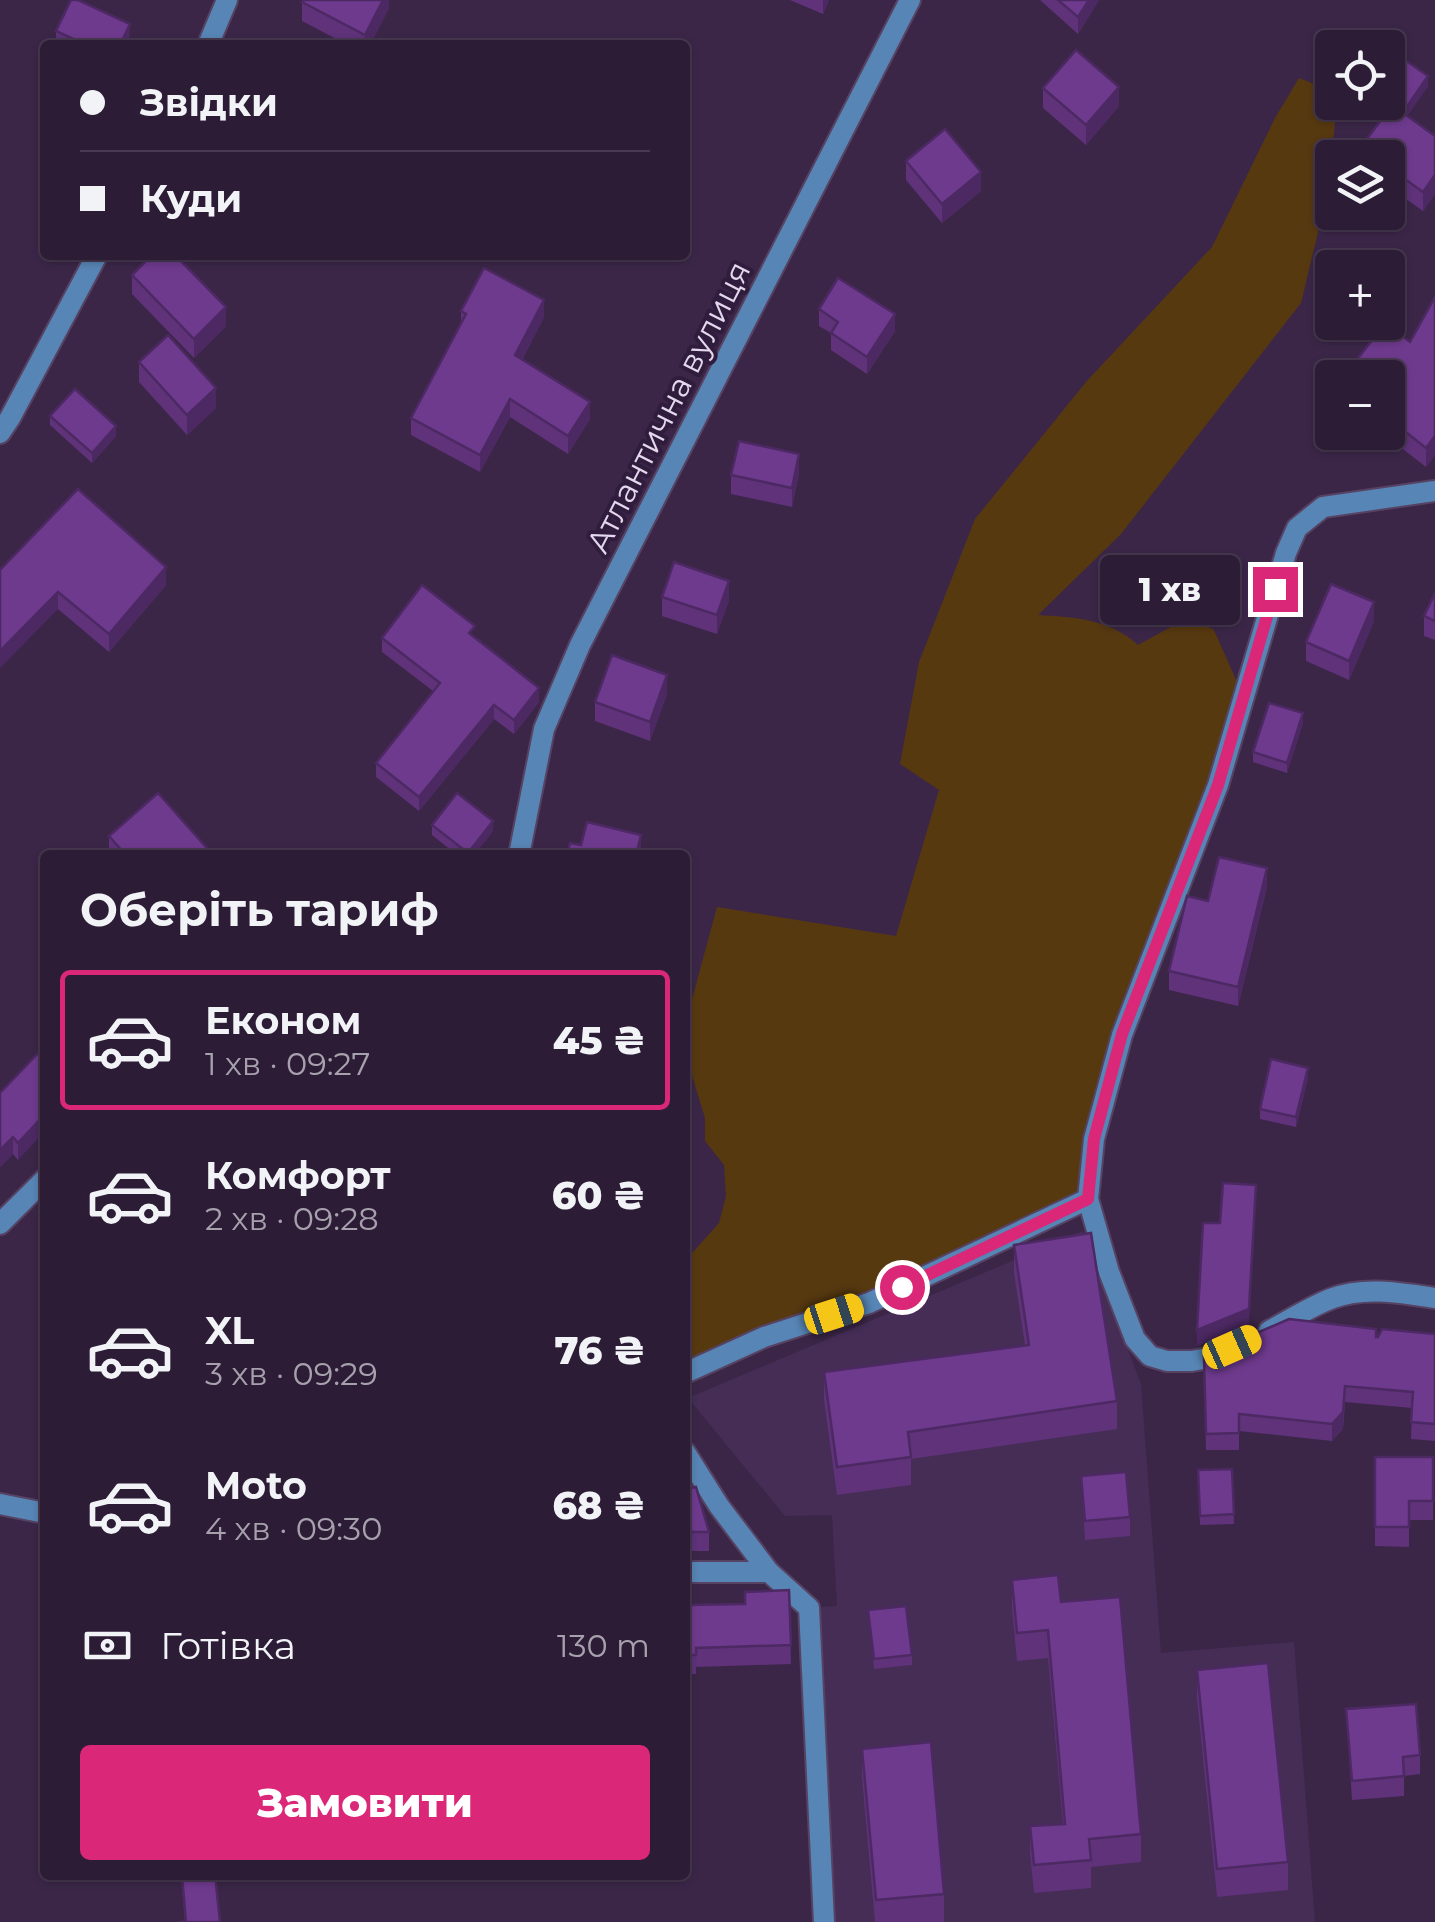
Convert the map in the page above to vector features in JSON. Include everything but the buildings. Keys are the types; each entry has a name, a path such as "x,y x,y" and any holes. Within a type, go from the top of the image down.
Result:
{"street":[{"path":"210,40 227,0"},
{"name":"Атлантична вулиця","path":"520,850 544,729 580,646 910,0"},
{"path":"0,433 94,260"},
{"path":"1435,492 1323,508 1297,528 1286,553 1218,785 1122,1034 1094,1139 1088,1199 1108,1272 1135,1339 1150,1356 1167,1361 1208,1358 1334,1298 1367,1291 1435,1298"},
{"path":"0,1224 40,1184"},
{"path":"690,1370 764,1336 869,1303 1088,1199"},
{"path":"690,1460 718,1506 769,1572 809,1608 824,1922"},
{"path":"0,1504 40,1511"},
{"path":"690,1572 769,1572"}],"shaded area":[{"path":"1299,78 1315,84 1315,120 1335,123 1333,140 1315,140 1315,230 1319,230 1301,303 1121,534 1038,615 1104,625 1138,645 1189,617 1214,630 1244,698 1122,1035 1088,1199 690,1371 690,1253 719,1223 726,1196 724,1165 705,1141 705,1118 690,1069 690,1007 717,907 896,936 939,790 900,764 919,662 975,519 1086,382 1212,247 1275,118"},
{"path":"1083,1231 1141,1384 1161,1653 1294,1642 1315,1922 824,1922 809,1608 837,1606 832,1515 785,1516 690,1397"}],"route":[{"path":"902,1287 1088,1199 1094,1139 1122,1034 1218,785 1275,589"}]}
